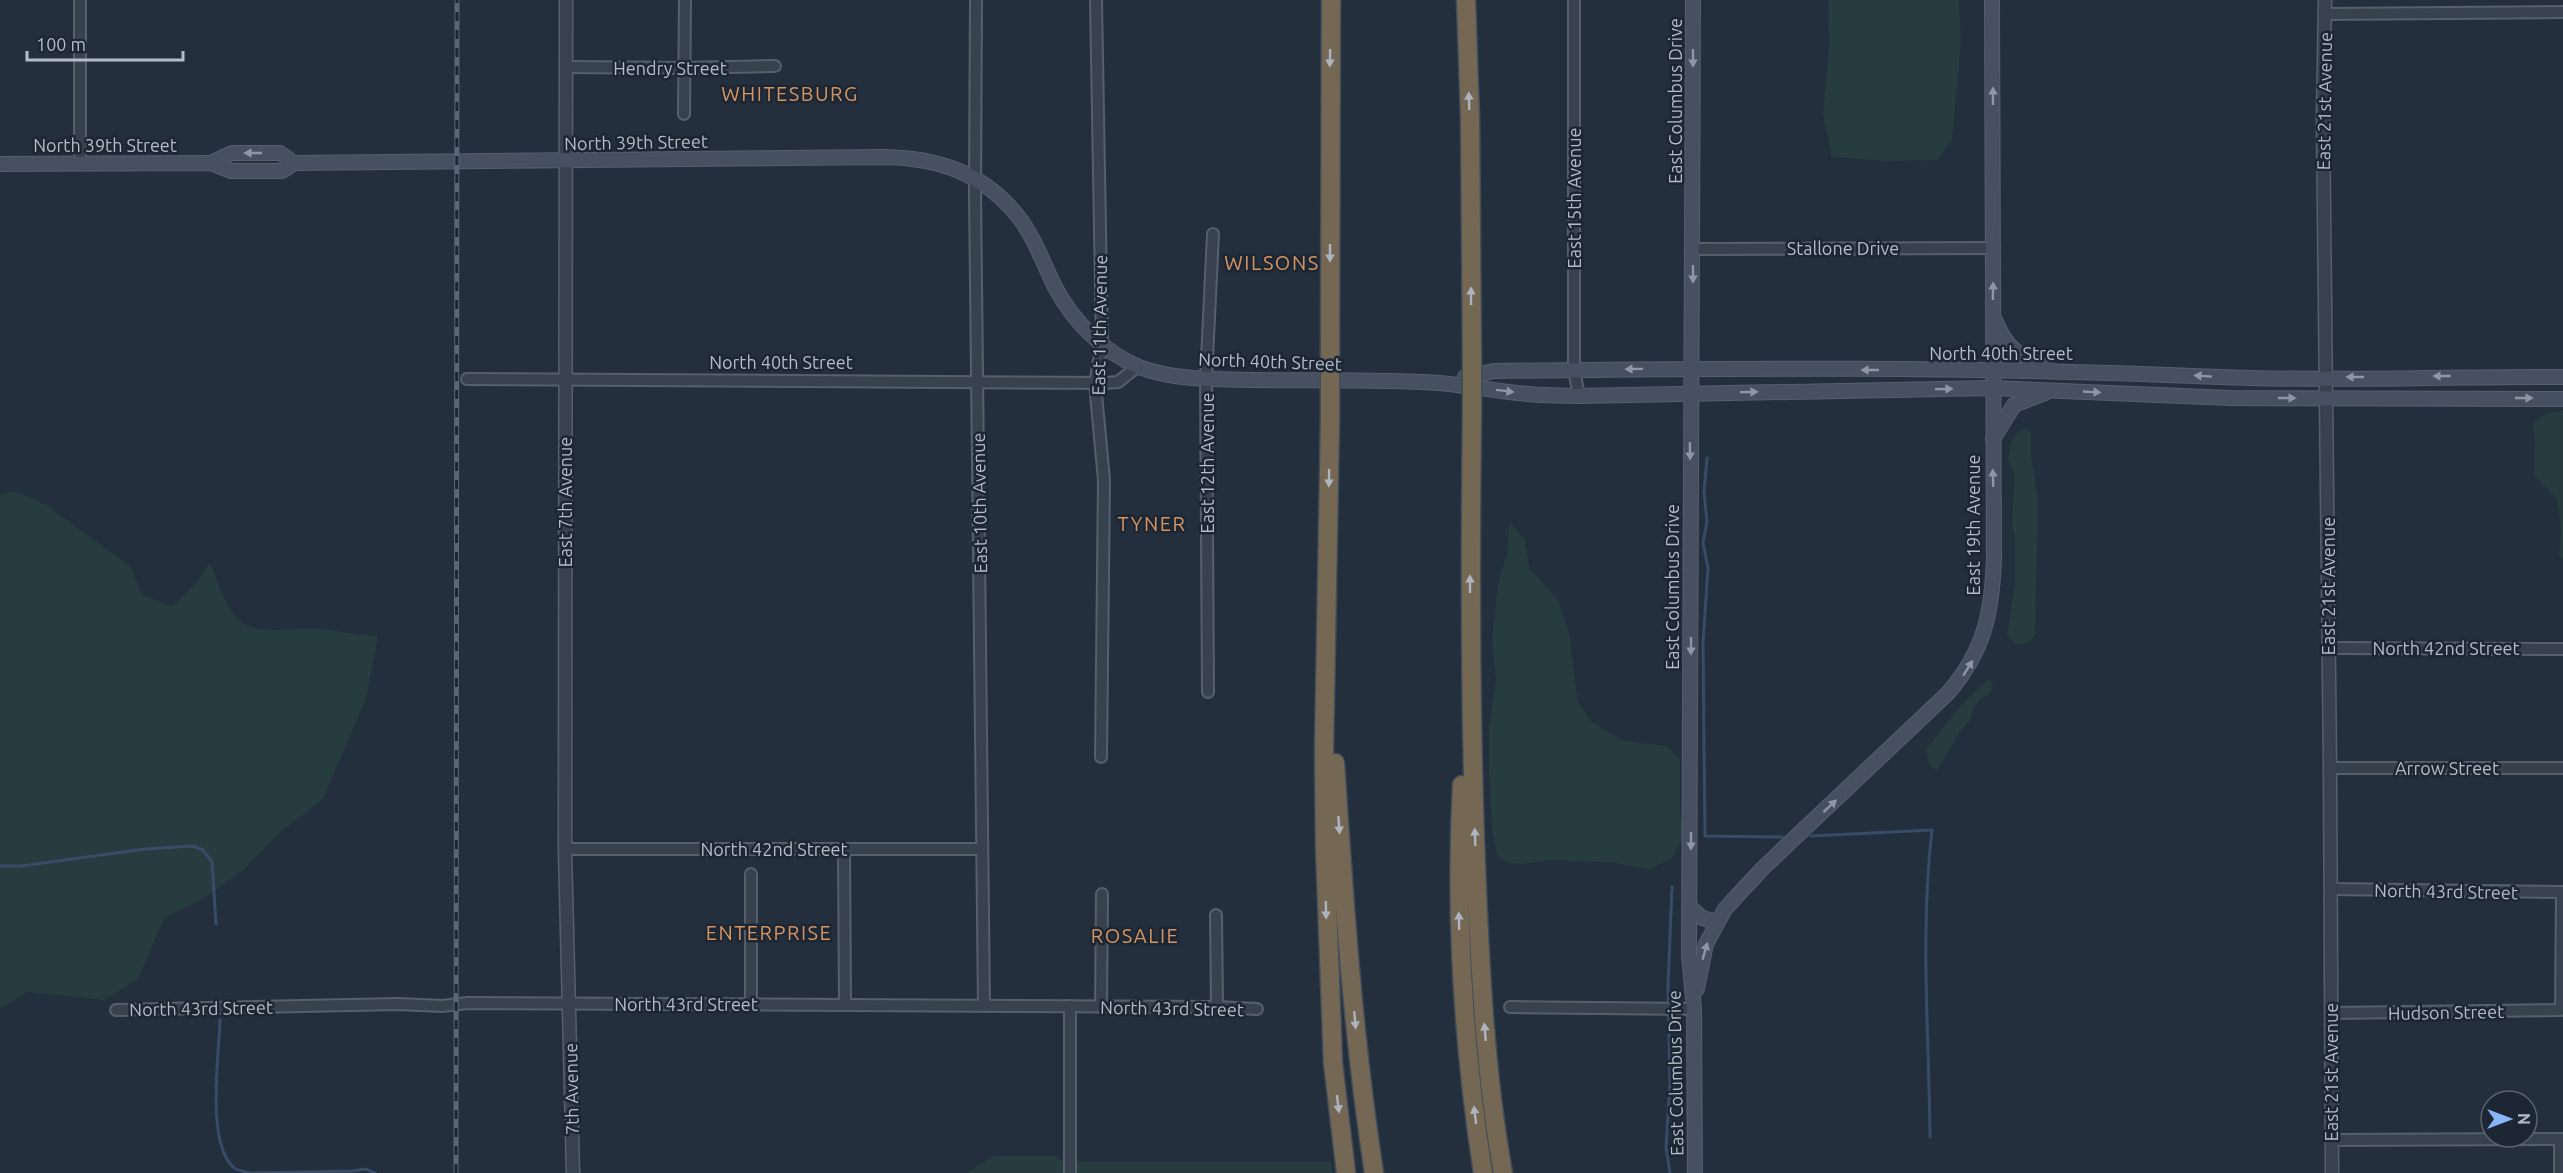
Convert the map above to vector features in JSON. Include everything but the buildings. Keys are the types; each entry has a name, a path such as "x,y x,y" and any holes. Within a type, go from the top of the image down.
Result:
{"highway":[{"path":"1331,0 1330,419 1324,751 1327,950 1333,1064 1346,1173"},
{"path":"1466,0 1470,117 1472,355 1470,642 1478,929 1486,1043 1495,1130 1503,1173"},
{"path":"1326,620 1352,994 1362,1095 1374,1173"},
{"path":"1470,642 1461,809 1461,976 1468,1055 1483,1173"}],"main road":[{"name":"East Columbus Drive","path":"1693,0 1689,955 1694,1009 1695,1173"},
{"name":"East 19th Avenue","path":"1694,1009 1706,944 1725,909 1762,869 1948,693 1972,661 1987,625 1992,593 1994,248 1992,0"},
{"name":"North 39th Street","path":"0,164 211,163 232,153 280,153 294,163 908,158 931,161 975,179"},
{"name":"North 40th Street","path":"975,179 1005,202 1018,216 1036,246 1056,289 1078,322 1102,344 1138,366 1167,375 1206,379 1439,383 1529,394 1579,396 1992,388 2231,398 2563,399"},
{"path":"1993,315 2000,333 2016,353 2054,371"},
{"name":"North 40th Street","path":"1439,383 1494,371 1693,368 2054,371 2220,377 2563,377"},
{"path":"2486,376 2486,398"},
{"path":"1992,441 2014,405 2055,390"},
{"path":"1690,908 1702,918 1717,921"}],"street":[{"path":"80,0 80,164"},
{"name":"East 7th Avenue","path":"566,0 565,849 570,1004"},
{"path":"684,114 686,0"},
{"name":"East 10th Avenue","path":"976,0 975,179 984,1006"},
{"name":"East 11th Avenue","path":"1096,0 1102,344 1095,383 1104,480 1101,757"},
{"name":"East 15th Avenue","path":"1574,0 1574,370 1579,396"},
{"name":"East 21st Avenue","path":"2325,0 2324,377 2327,398 2332,1173"},
{"path":"2325,14 2563,12"},
{"name":"Hendry Street","path":"566,67 775,66"},
{"name":"East 12th Avenue","path":"1208,692 1206,379 1213,234"},
{"name":"Stallone Drive","path":"1693,249 1994,248"},
{"name":"North 40th Street","path":"467,379 1095,383 1118,382 1138,366"},
{"name":"North 42nd Street","path":"2329,648 2563,649"},
{"name":"Arrow Street","path":"2330,768 2563,768"},
{"name":"North 42nd Street","path":"565,849 982,849"},
{"path":"844,849 845,1005"},
{"path":"751,874 751,1005"},
{"name":"North 43rd Street","path":"2331,890 2562,892"},
{"name":"Hudson Street","path":"2331,1013 2561,1010 2562,892"},
{"path":"1101,1007 1102,894"},
{"path":"1216,915 1216,1007"},
{"name":"North 43rd Street","path":"116,1010 398,1004 442,1006 467,1003 1257,1009"},
{"name":"7th Avenue","path":"570,1004 573,1173"},
{"path":"1070,1006 1070,1173"},
{"path":"1510,1007 1694,1009"},
{"path":"2332,1140 2562,1139 2560,1173"}],"green space":[{"path":"1828,0 1959,0 1961,43 1952,140 1937,160 1884,161 1832,157 1823,114 1829,46"},
{"path":"2563,410 2563,560 2559,555 2561,530 2557,499 2534,476 2533,423 2546,414"},
{"path":"2027,428 2031,433 2031,455 2038,500 2035,636 2027,643 2015,644 2007,636 2015,582 2015,537 2012,525 2015,475 2008,459 2011,442 2018,432"},
{"path":"14,491 45,504 131,567 141,594 172,607 195,584 210,563 230,609 247,626 266,630 318,629 378,636 366,699 323,799 279,833 244,869 203,899 164,918 138,979 104,1000 27,992 0,1009 0,495"},
{"path":"1509,522 1525,540 1529,568 1558,600 1569,633 1578,703 1592,722 1624,741 1667,746 1680,760 1680,814 1684,835 1671,859 1650,869 1616,863 1552,860 1523,864 1507,863 1497,854 1492,830 1489,766 1489,730 1496,679 1492,642 1498,583 1507,555"},
{"path":"1989,679 1993,685 1990,694 1981,698 1973,708 1971,719 1959,733 1937,770 1929,765 1926,749 1963,703"},
{"path":"994,1156 1055,1156 1065,1163 1063,1173 967,1173"},
{"path":"1072,1162 1331,1162 1333,1173 1072,1173"}],"waterway":[{"path":"1707,458 1704,492 1707,522 1703,543 1708,568 1703,643 1705,836 1782,837"},
{"path":"1811,836 1932,830 1926,907 1930,1137"},
{"path":"0,866 21,866 145,849 193,846 203,850 212,862 216,924"},
{"path":"1670,1173 1666,1147 1670,1085 1668,986 1672,887"},
{"path":"220,1020 217,1118 219,1138 225,1155 233,1167 250,1173 366,1169 375,1173"}],"railway":[{"path":"456,1173 457,0"}],"district":[{"name":"WHITESBURG","path":"790,93"},
{"name":"WILSONS","path":"1272,262"},
{"name":"TYNER","path":"1152,523"},
{"name":"ENTERPRISE","path":"769,932"},
{"name":"ROSALIE","path":"1135,935"}]}
